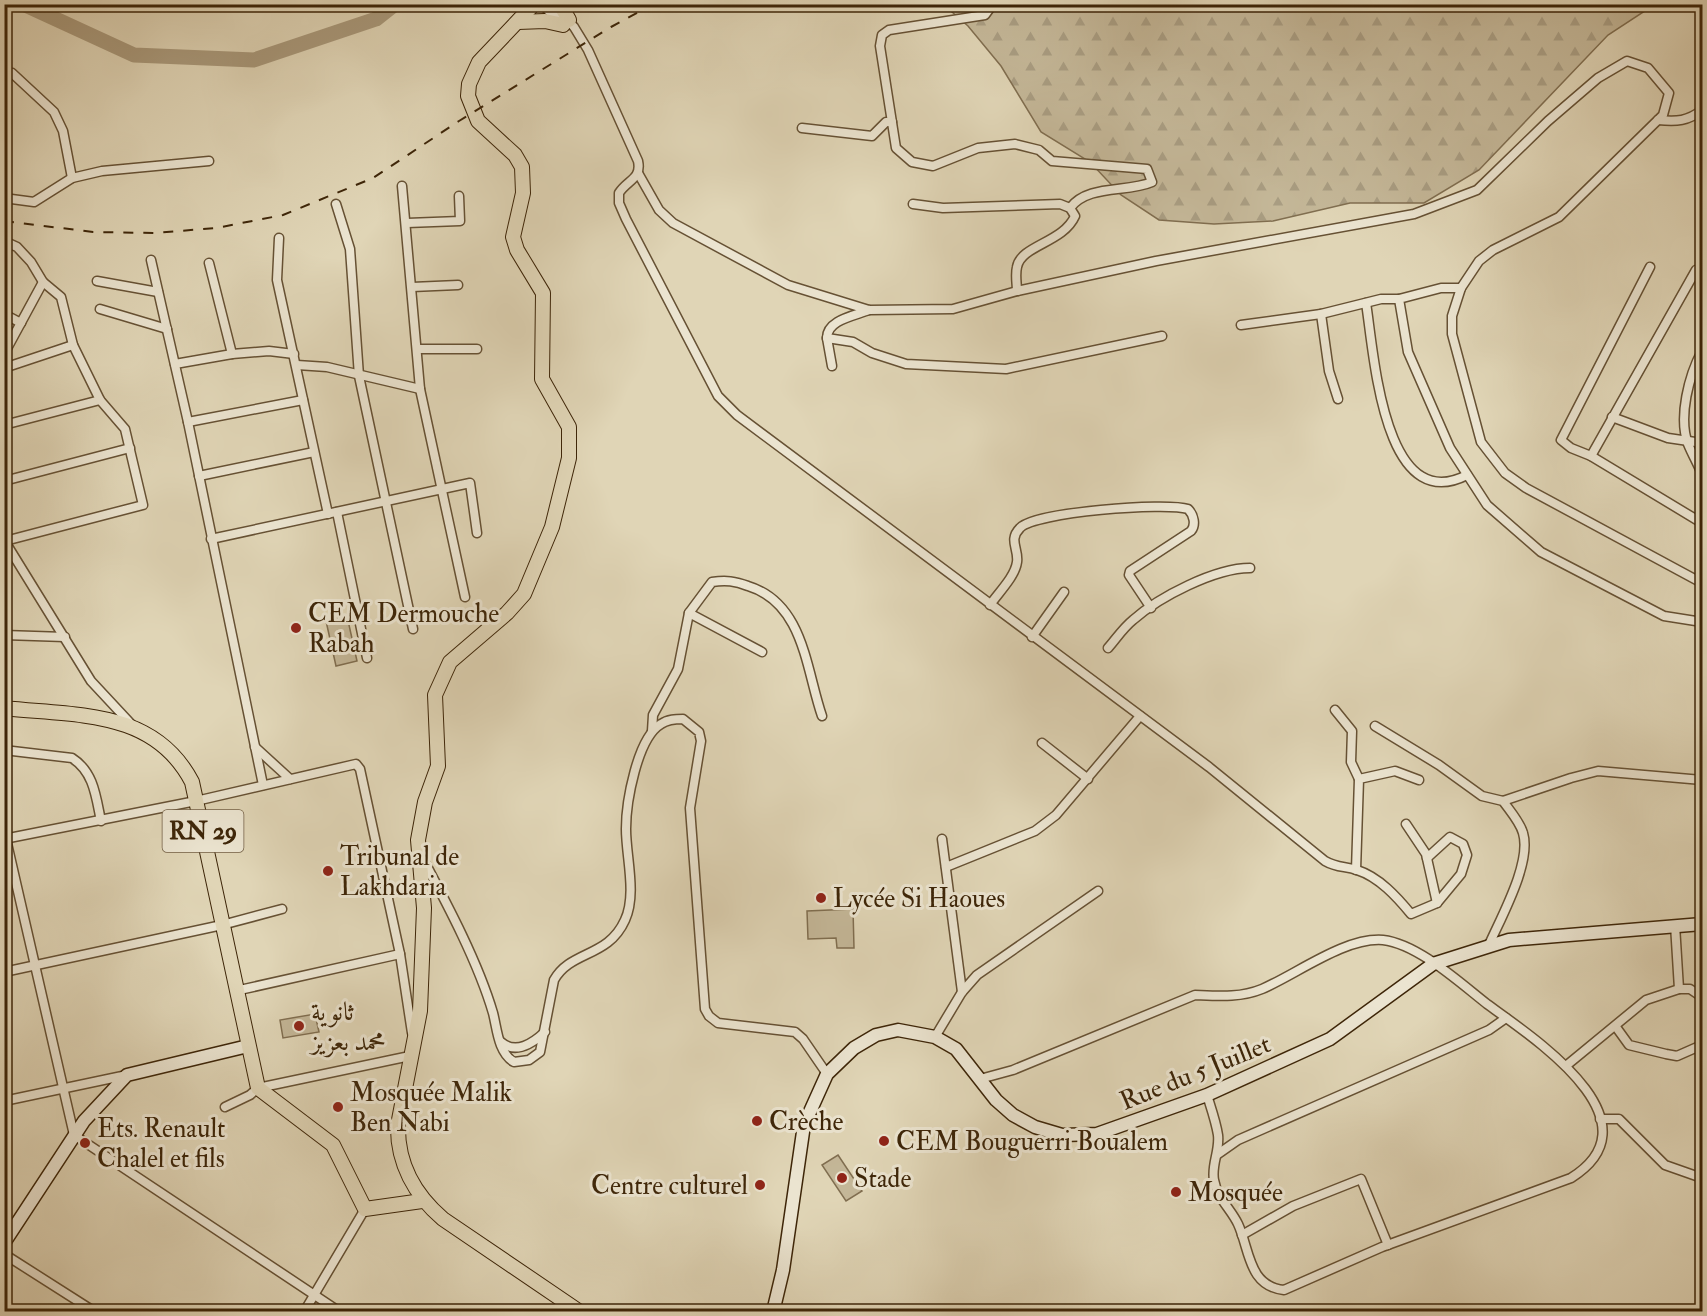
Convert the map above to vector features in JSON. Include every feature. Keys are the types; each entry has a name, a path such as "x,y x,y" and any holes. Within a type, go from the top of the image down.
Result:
{"main road":[{"path":"534,4 479,62 469,84 468,96 478,121 515,155 522,166 523,193 513,237 517,250 543,293 542,379 569,428 570,458 552,527 524,594 507,613 450,662 435,695 438,766 425,802 418,849 424,908 424,957 420,1011 410,1056 398,1140 407,1172 422,1201 443,1219 580,1311"},
{"path":"518,22 566,23 560,4"},
{"name":"RN 29","path":"4,708 103,719 132,726 156,738 183,766 192,782 235,991 258,1088"},
{"path":"258,1088 333,1145 365,1209 422,1201"}],"street":[{"path":"542,4 580,37 638,161 638,174 659,210 681,227 788,285 869,310 953,309 1017,291 1156,261 1414,214 1477,190 1548,121 1598,78 1627,61 1648,68 1669,93 1663,116 1559,217 1493,250 1479,261 1461,288 1452,316 1452,334 1481,442 1505,473 1526,488 1702,583"},
{"path":"551,4 566,23"},
{"path":"993,4 985,15 889,30 882,35 879,46 896,148 912,162 933,166 978,148 1015,144 1039,150 1052,161 1147,170 1152,177 1152,183 1143,186 1093,193 1076,200 1070,208"},
{"path":"12,72 54,112 63,130 72,178"},
{"path":"1658,120 1675,122 1690,119 1702,110"},
{"path":"802,128 872,136 886,122 892,122"},
{"path":"4,198 34,202 72,178 102,171 209,161"},
{"path":"638,174 621,189 619,203 641,252 718,396 737,415 1032,637 1209,766 1325,861 1337,868 1356,870 1396,895 1411,914 1437,903 1461,874 1467,855 1463,844 1450,837 1427,858"},
{"path":"402,186 420,389 465,597"},
{"path":"407,223 460,221 459,196"},
{"path":"336,204 350,249 359,376 413,629"},
{"path":"913,204 943,208 1060,204 1070,208 1075,216 1070,228 1024,254 1017,266 1017,291"},
{"path":"279,238 277,280 327,514"},
{"path":"4,241 17,247 31,262 43,282 61,297 73,345 100,400 125,429 143,505 5,541 91,681 132,726"},
{"path":"151,260 188,422 263,785"},
{"path":"209,263 232,354"},
{"path":"1650,267 1562,440 1571,448 1591,456 1702,523"},
{"path":"1591,456 1696,270"},
{"path":"98,281 158,292"},
{"path":"4,354 43,282"},
{"path":"412,287 459,285"},
{"path":"1241,325 1321,314 1366,303 1399,299 1441,288 1461,288"},
{"path":"1399,299 1408,352 1450,448 1487,505 1541,552 1664,616 1702,622"},
{"path":"1366,303 1379,394 1407,466 1428,480 1442,483 1467,475"},
{"path":"100,309 167,329"},
{"path":"832,366 827,331 831,325 869,310"},
{"path":"4,314 21,323"},
{"path":"1321,314 1329,371 1338,399"},
{"path":"827,338 853,342 872,353 906,364 1006,369 1162,336"},
{"path":"4,368 73,345"},
{"path":"417,349 477,349"},
{"path":"175,364 232,354 269,351 294,354"},
{"path":"1702,351 1695,364 1686,396 1687,441 1702,474"},
{"path":"297,365 327,368 420,389"},
{"path":"4,425 100,400"},
{"path":"188,422 303,400"},
{"path":"1612,417 1668,438 1702,443"},
{"path":"4,481 130,448"},
{"path":"199,476 314,452"},
{"path":"211,539 470,483 477,533"},
{"path":"990,605 1016,568 1018,560 1013,541 1018,529 1026,522 1048,517 1136,507 1171,505 1188,509 1193,518 1194,528 1130,571 1129,575 1151,609"},
{"path":"337,512 367,658"},
{"path":"1108,648 1130,622 1151,609 1213,575 1250,568"},
{"path":"652,731 653,715 678,669 689,613 712,582 729,579 759,589 780,604 797,629 822,716"},
{"path":"1032,637 1064,592"},
{"path":"689,613 762,652"},
{"path":"4,634 65,637"},
{"path":"1335,710 1352,731 1351,762 1359,779 1356,870"},
{"path":"946,867 1035,831 1056,815 1140,716"},
{"path":"418,849 486,988 499,1039 509,1059 514,1062 529,1060 540,1052 555,980 560,970 613,940 627,916 630,894 626,825 644,744 652,731 672,719 683,719 699,732 701,741 690,808 705,1009 708,1016 718,1023 786,1029 795,1032 803,1039 827,1074"},
{"path":"1375,726 1439,765 1482,796 1503,801 1598,771 1702,780"},
{"path":"1042,743 1088,779"},
{"path":"254,746 290,779"},
{"path":"4,750 72,758 79,763 93,784 101,821"},
{"path":"340,1311 74,1135 5,839 196,801 352,763 360,769 400,954 414,1042"},
{"path":"1359,779 1395,771 1419,780"},
{"path":"1488,947 1515,889 1524,840 1523,831 1503,801"},
{"path":"1406,824 1427,858 1437,903"},
{"path":"942,839 962,992"},
{"path":"935,1037 962,992 977,975 1098,891"},
{"path":"4,972 222,925 282,909"},
{"name":"Rue du 5 Juillet","path":"773,1311 783,1270 804,1125 827,1074 854,1048 876,1035 898,1030 935,1037 956,1049 1013,1115 1035,1127 1062,1135 1097,1134 1207,1095 1330,1039 1433,964 1509,940 1702,924"},
{"path":"1675,925 1678,989"},
{"path":"980,1079 1013,1070 1195,995 1228,996 1261,989 1353,944 1373,940 1395,943 1433,964 1567,1065 1590,1095 1600,1119 1601,1141 1587,1168 1571,1178 1388,1245 1284,1290 1274,1289 1264,1283 1255,1273 1242,1235 1214,1182 1212,1170 1218,1154 1218,1137 1207,1095"},
{"path":"235,991 400,954"},
{"path":"1567,1065 1646,1000 1678,989 1690,989 1702,997"},
{"path":"1218,1154 1248,1135 1490,1030 1506,1018"},
{"path":"1616,1027 1629,1045 1666,1054 1677,1056 1702,1044"},
{"path":"499,1039 513,1048 527,1046 546,1032"},
{"path":"4,1101 248,1046"},
{"path":"225,1107 250,1095 258,1088 410,1056"},
{"path":"4,1243 74,1135 97,1106 127,1075"},
{"path":"1600,1119 1619,1119 1665,1165 1702,1178"},
{"path":"1242,1235 1293,1206 1361,1179 1388,1245"},
{"path":"304,1311 365,1209"},
{"path":"4,1254 95,1311"}],"green space":[{"path":"944,5 1654,5 1608,35 1479,170 1424,203 1350,203 1273,221 1214,224 1159,220 1121,195 1090,162 1041,132 1001,66 968,26"},
{"path":"347,616 357,661 336,666 326,621"},
{"path":"853,909 854,948 837,948 836,938 808,939 807,911"},
{"path":"315,1014 319,1032 283,1038 280,1020"},
{"name":"Stade","path":"838,1155 862,1191 846,1201 822,1165"}],"waterway":[{"path":"23,4 134,55 254,60 376,19 395,4"}],"railway":[{"path":"4,221 93,232 155,233 216,228 283,215 373,178 459,121 611,27 653,4"}],"place":[{"name":"CEM Dermouche Rabah","path":"296,628"},
{"name":"Tribunal de Lakhdaria","path":"328,871"},
{"name":"Lycée Si Haoues","path":"821,898"},
{"name":"ثانوية محمد بعزيز","path":"299,1026"},
{"name":"Mosquée Malik Ben Nabi","path":"338,1107"},
{"name":"Crèche","path":"757,1121"},
{"name":"CEM Bouguerri Boualem","path":"884,1141"},
{"name":"Ets. Renault Chalel et fils","path":"85,1143"},
{"name":"Stade","path":"842,1178"},
{"name":"Centre culturel","path":"760,1185"},
{"name":"Mosquée","path":"1176,1192"}]}
